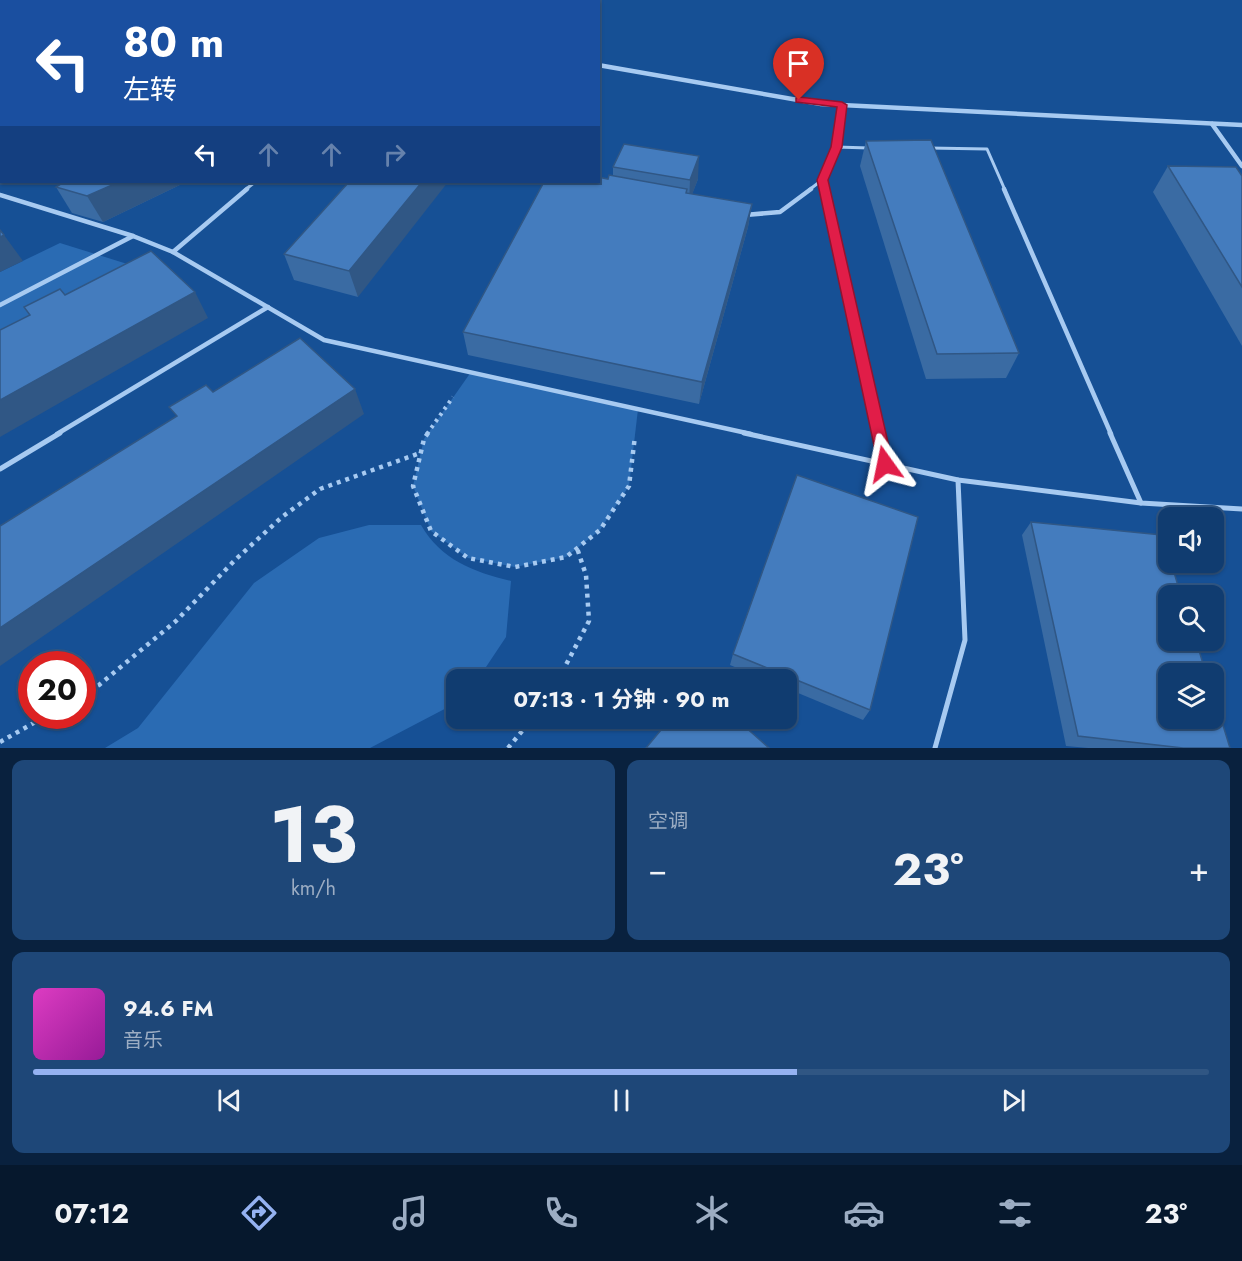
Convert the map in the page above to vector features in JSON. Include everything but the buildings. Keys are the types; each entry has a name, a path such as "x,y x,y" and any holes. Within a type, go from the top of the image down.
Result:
{"street":[{"path":"600,65 821,104 1242,125"},
{"path":"1212,124 1242,166"}],"lane":[{"path":"736,216 780,212 822,180 836,147 842,105"},
{"path":"836,147 871,148"},
{"path":"917,148 987,148 1141,503"},
{"path":"822,180 885,464"},
{"path":"173,252 254,183"},
{"path":"0,195 133,236 173,252 324,339 958,480 1141,503 1242,509"},
{"path":"0,305 133,236"},
{"path":"0,469 268,307"},
{"path":"934,748 965,640 958,480"}],"path":[{"path":"471,372 424,439 413,486 431,531 468,558 515,567 566,557 600,530 629,486 638,409"},
{"path":"96,687 176,621 235,560 282,517 320,489 420,453"},
{"path":"564,669 589,621 586,574 577,548"},
{"path":"0,742 23,729"},
{"path":"508,748 524,729"}],"shaded area":[{"path":"60,243 137,267 0,341 0,272"},
{"path":"471,372 638,409 629,486 600,530 566,557 515,567 468,558 431,531 413,486 424,439"},
{"path":"369,525 421,525 438,547 460,563 511,581 506,637 485,669 446,669 446,708 370,748 105,748 138,728 254,583 319,538"}],"route":[{"path":"799,100 842,105 836,147 822,180 885,464"}]}
